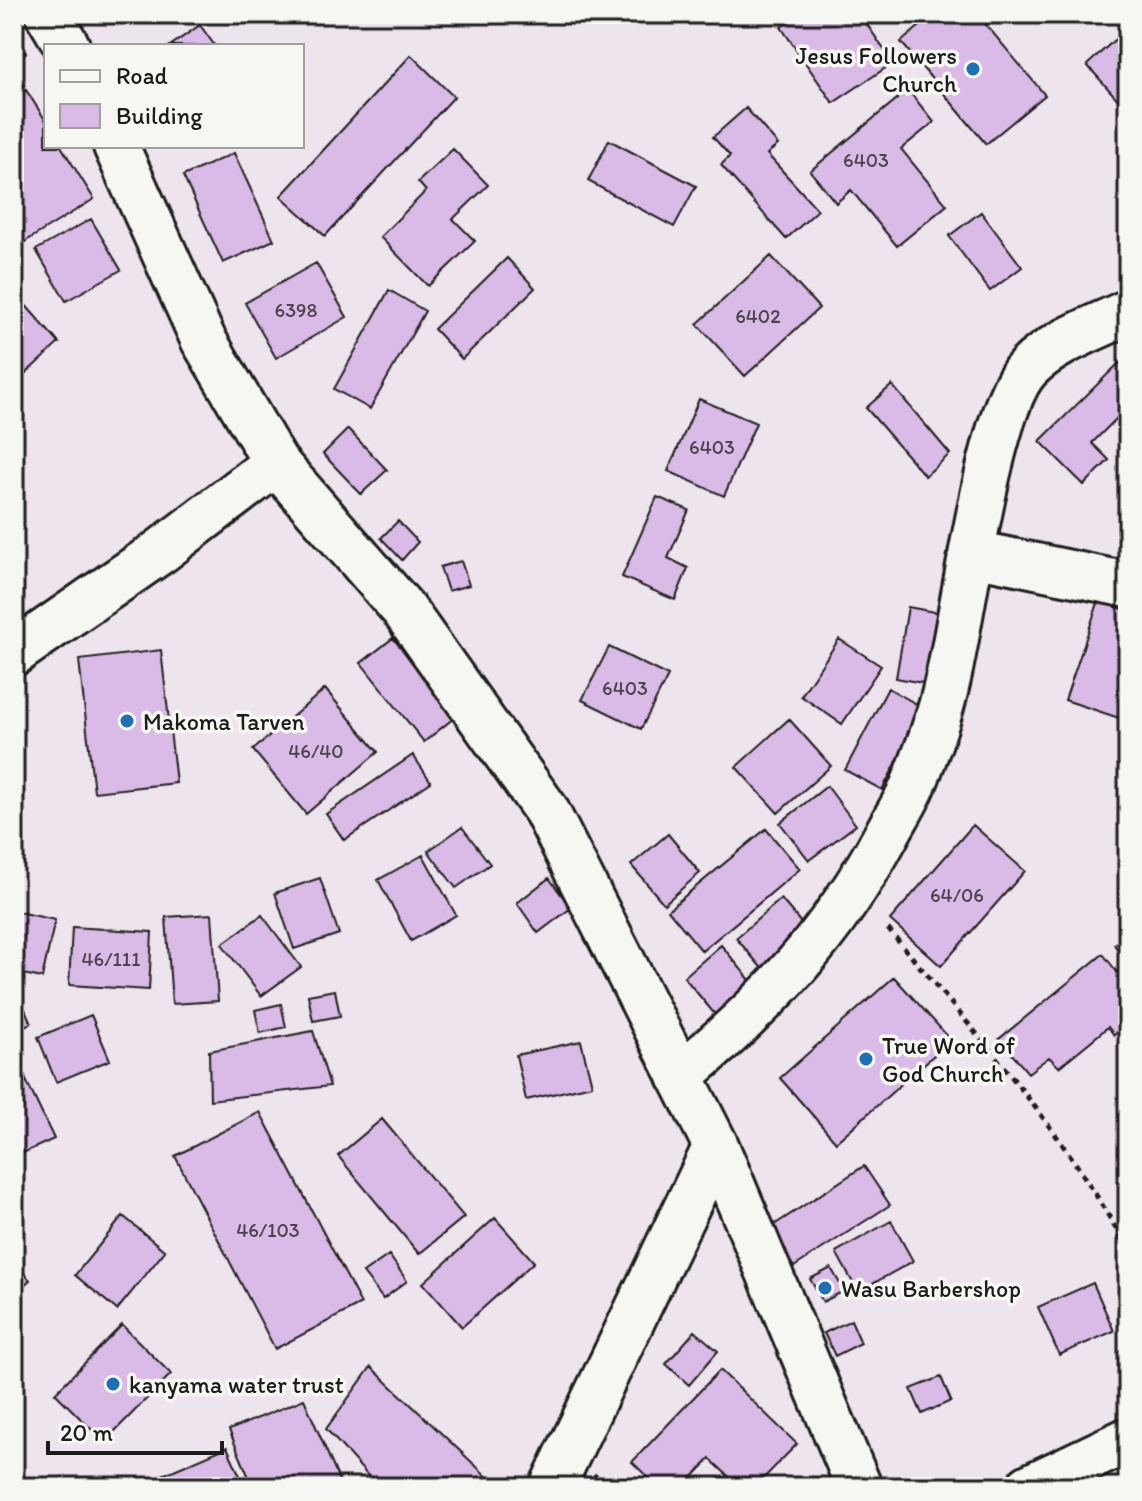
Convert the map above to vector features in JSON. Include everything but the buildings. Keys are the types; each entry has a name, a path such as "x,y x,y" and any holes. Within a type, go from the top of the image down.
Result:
{"street":[{"path":"48,14 66,44"},
{"path":"117,148 203,339 276,463 404,610 546,810 716,1146 859,1487"},
{"path":"680,1076 753,1014 802,963 856,891 914,784 947,686 1006,410 1026,370 1044,355 1128,312"},
{"path":"14,653 161,551 276,463"},
{"path":"973,553 1128,585"},
{"path":"552,1487 716,1146"},
{"path":"1029,1487 1128,1440"}],"path":[{"path":"856,891 1001,1064 1099,1196 1128,1251"}],"place":[{"name":"Jesus Followers Church","path":"973,69"},
{"name":"Makoma Tarven","path":"127,721"},
{"name":"True Word of God Church","path":"866,1059"},
{"name":"Wasu Barbershop","path":"825,1288"},
{"name":"kanyama water trust","path":"113,1384"}]}
